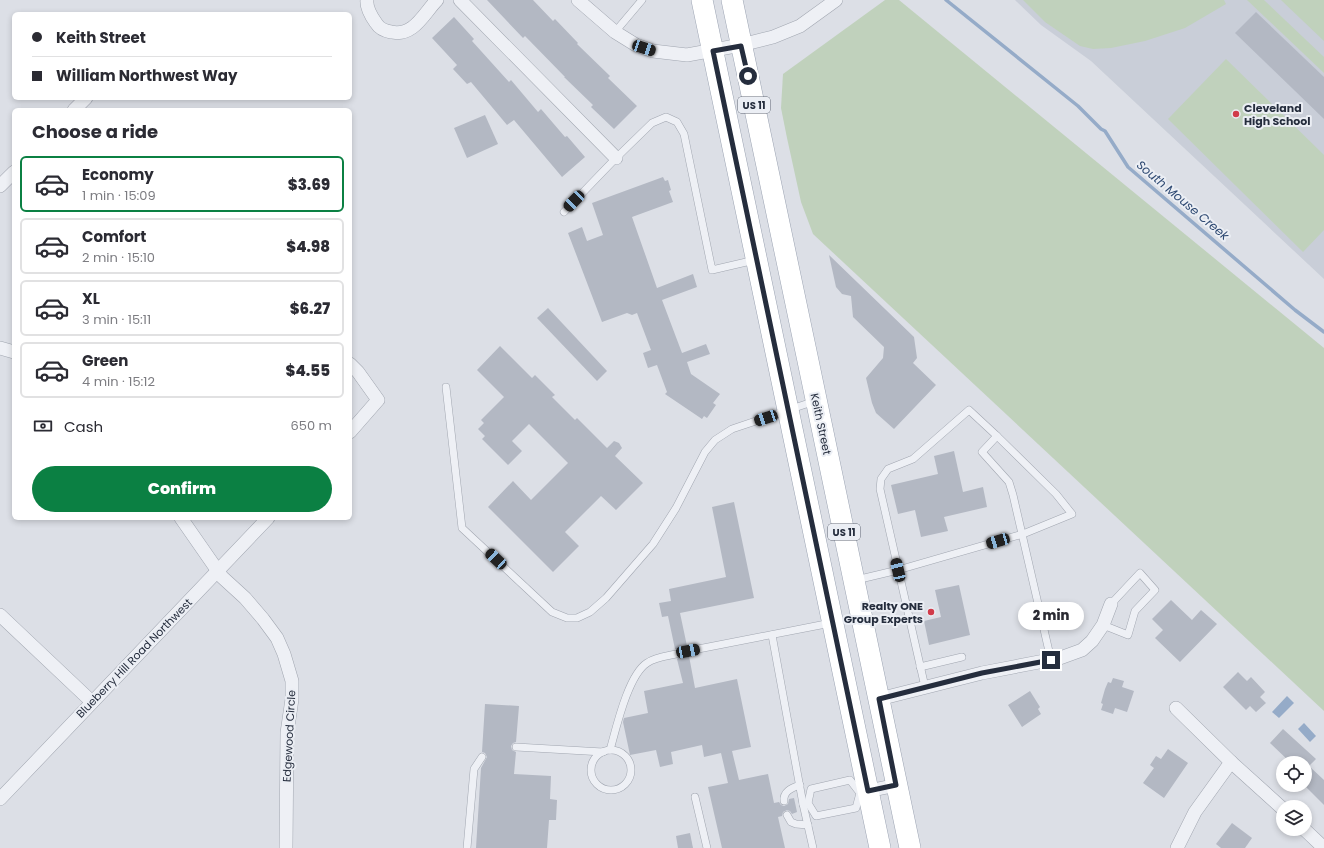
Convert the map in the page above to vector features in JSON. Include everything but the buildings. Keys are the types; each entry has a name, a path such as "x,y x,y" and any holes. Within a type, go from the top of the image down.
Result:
{"main road":[{"name":"US 11","path":"702,0 833,623 864,792 880,848"},
{"name":"Keith Street","path":"732,0 808,356 816,401 910,848"},
{"path":"757,259 769,261 777,266 792,332 808,356"}],"street":[{"path":"367,0 366,5 371,17 378,26 393,33 408,31 424,17 436,0"},
{"path":"460,0 616,158"},
{"path":"578,0 615,32 636,45 652,50 687,55 741,46 773,37 800,26 836,0"},
{"path":"76,108 84,100"},
{"path":"0,186 12,174"},
{"path":"0,348 12,351"},
{"path":"352,366 378,400 352,430"},
{"name":"Edgewood Circle","path":"182,520 222,577 245,598 277,638 284,654 292,681 292,699 287,747 286,848"},
{"name":"Blueberry Hill Road Northwest","path":"0,799 266,520"},
{"path":"879,699 982,673 1051,660 1082,650 1092,641 1103,625 1111,604"},
{"path":"0,615 92,702"},
{"path":"1176,708 1231,762 1276,803"},
{"path":"1177,848 1195,812 1231,762"},
{"path":"864,792 896,785"},
{"path":"1311,836 1324,848"}],"lane":[{"path":"615,32 642,0"},
{"path":"564,212 652,123 666,117 676,122 684,134 712,270 757,259"},
{"path":"446,387 462,528 552,612 567,618 577,618 590,612 606,598 653,544 676,508 705,452 715,440 732,429 816,401"},
{"path":"854,580 898,570 1023,534 1072,514 1056,494 969,410 913,459 888,469 881,479 880,489 898,570 920,667 925,687"},
{"path":"997,436 982,452 1009,482 1023,534 1051,660"},
{"path":"1103,625 1128,635 1135,612 1155,590 1140,573 1111,604"},
{"path":"688,651 833,623"},
{"path":"772,635 800,785 806,804 808,825 813,848"},
{"path":"516,747 607,751 616,751 627,759 630,765 629,778 620,788 607,790 596,784 591,772 594,760 598,755 607,751 629,686 641,669 646,663 676,654"},
{"path":"920,667 962,657"},
{"path":"467,848 474,769 482,757"},
{"path":"850,780 864,792 856,808 816,816 806,804 811,789 850,780"},
{"path":"784,801 784,796 788,790 800,785"},
{"path":"695,797 707,848"},
{"path":"787,815 791,822 808,825"}],"shaded area":[{"name":"Cleveland High School","path":"1015,0 1324,0 1324,279 1091,61 1041,25"}],"green space":[{"path":"885,0 899,0 1324,348 1324,711 813,234 801,202 781,108 783,74"},
{"path":"1023,0 1224,0 1226,4 1185,28 1145,41 1111,48 1093,49 1080,46 1045,22"},
{"path":"1247,0 1264,0 1324,57 1324,73"},
{"path":"1281,0 1324,0 1324,41"},
{"path":"1226,59 1324,155 1324,230 1303,252 1168,119"}],"water":[{"path":"1287,696 1294,703 1279,718 1272,712"},
{"path":"1304,723 1316,736 1310,742 1298,729"}],"waterway":[{"name":"South Mouse Creek","path":"946,0 1078,106 1101,129 1105,131 1128,167 1295,310 1324,332"}],"place":[{"name":"Cleveland High School","path":"1236,114"},
{"name":"Realty ONE Group Experts","path":"931,612"}],"route":[{"path":"748,76 741,46 713,51 868,791 896,785 879,699 982,673 1051,660"}]}
